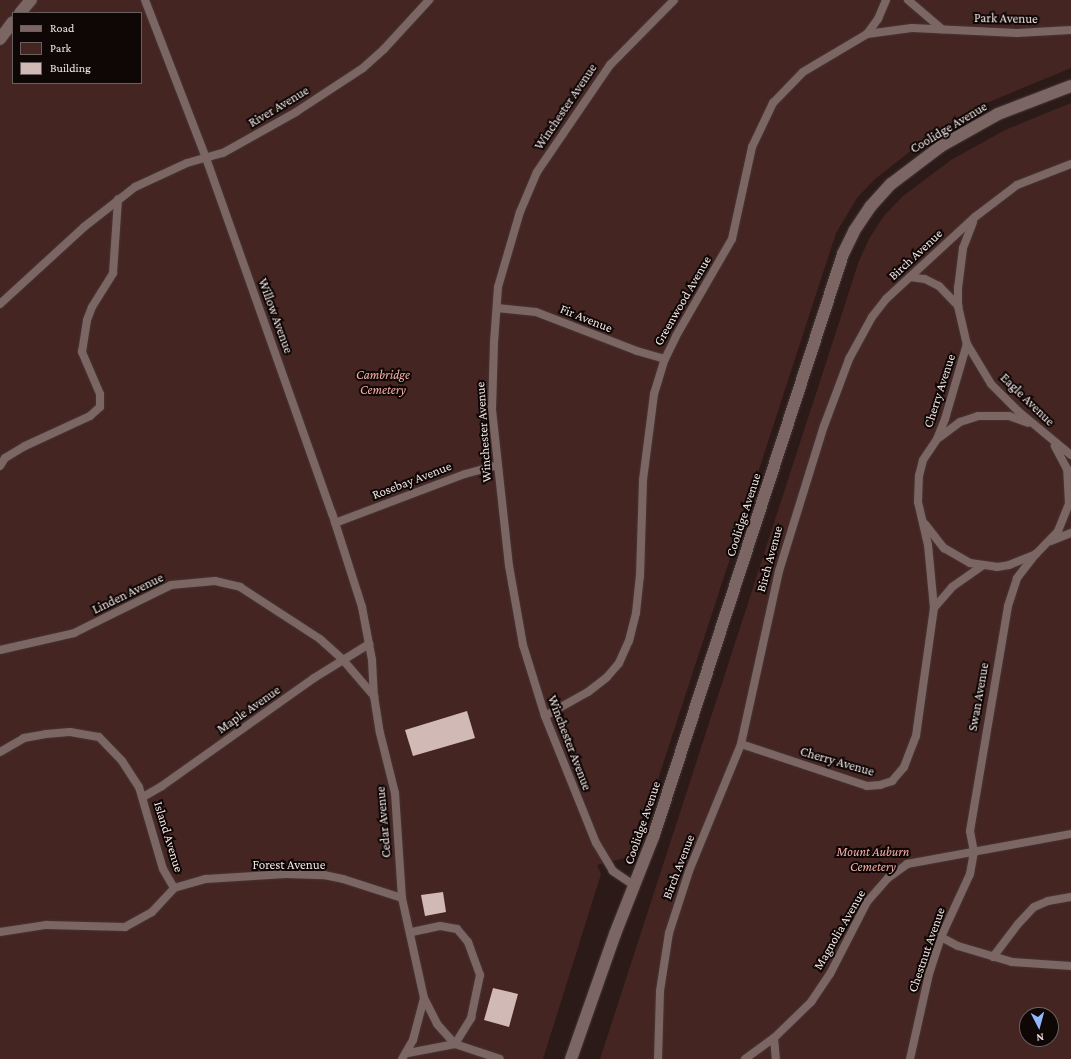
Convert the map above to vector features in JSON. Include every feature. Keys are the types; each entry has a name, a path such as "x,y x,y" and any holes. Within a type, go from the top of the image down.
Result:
{"street":[{"path":"21,12 31,0"},
{"path":"0,39 12,23"},
{"name":"Coolidge Avenue","path":"571,1059 615,934 654,836 843,254 854,230 870,206 891,184 941,146 998,114 1071,86"}],"lane":[{"name":"Willow Avenue","path":"145,0 206,158 335,523 362,607 370,644"},
{"name":"River Avenue","path":"0,304 36,269 118,199 135,187 162,173 223,153 296,112 363,68 384,49 429,0"},
{"name":"Winchester Avenue","path":"635,886 613,871 601,853 545,716 523,645 515,610 492,410 494,342 498,287 520,212 537,172 610,65 674,0"},
{"path":"866,34 878,19 886,0"},
{"path":"908,0 942,29"},
{"name":"Greenwood Avenue","path":"545,716 588,692 606,677 619,662 629,641 636,613 640,576 647,432 654,394 665,359 732,239 752,148 773,103 804,72 866,34 912,28 942,29"},
{"name":"Park Avenue","path":"942,29 1017,33 1071,30"},
{"name":"Birch Avenue","path":"658,1059 660,991 669,933 689,871 741,744 779,571 824,426 860,337 886,300 975,217 1017,185 1071,164"},
{"path":"1062,167 1071,170"},
{"path":"0,466 2,457 90,416 100,407 100,394 82,352 87,320 92,307 113,273 118,199"},
{"name":"Eagle Avenue","path":"975,217 963,248 958,306 967,344 992,384 1050,439 1071,455"},
{"path":"910,277 925,279 939,286 958,306"},
{"name":"Fir Avenue","path":"497,308 536,312 637,351 665,359"},
{"name":"Cherry Avenue","path":"741,744 867,786 880,785 892,780 904,767 916,736 934,608 928,545 918,502 919,476 923,460 937,439 967,344"},
{"path":"937,439 960,422 978,416 1009,416 1040,429"},
{"path":"922,516 932,535 944,548 958,558 982,566 1009,565 1036,554 1050,542 1064,520 1070,493 1067,469 1050,439"},
{"name":"Rosebay Avenue","path":"335,523 465,474 498,465"},
{"path":"1050,542 1071,534"},
{"name":"Swan Avenue","path":"974,852 970,831 1004,623 1017,578 1036,554"},
{"path":"934,608 952,587 982,566"},
{"name":"Linden Avenue","path":"0,650 74,633 154,592 171,585 215,581 240,587 320,639 343,660 374,696"},
{"name":"Maple Avenue","path":"143,797 343,660 370,644"},
{"name":"Cedar Avenue","path":"370,644 374,696 380,733 396,793 402,898 424,998"},
{"name":"Island Avenue","path":"0,752 24,738 46,734 70,732 99,737 122,761 143,797 162,869 174,888 152,912 125,927 46,925 0,932"},
{"name":"Magnolia Avenue","path":"745,1059 774,1038 811,1002 830,974 867,902 888,878 907,864 1071,834"},
{"name":"Chestnut Avenue","path":"910,1059 918,1015 942,937 970,874 974,852"},
{"name":"Forest Avenue","path":"174,888 206,879 306,874 343,878 402,898"},
{"path":"993,958 1018,924 1034,907 1048,901 1071,897"},
{"path":"410,932 440,926 457,929 468,942 478,963 479,985 471,1018 455,1044"},
{"path":"942,937 958,946 993,958 1012,962 1071,966"},
{"path":"424,998 437,1024 455,1044"},
{"path":"402,1059 408,1053 420,1022 424,998"},
{"path":"774,1038 776,1059"},
{"path":"408,1053 455,1044 500,1059"}],"green space":[{"name":"Cambridge Cemetery","path":"0,0 1071,0 1071,68 989,102 936,131 875,179 857,198 836,233 633,856 597,865 601,874 543,1059 0,1059"},
{"name":"Mount Auburn Cemetery","path":"1071,103 1071,1059 600,1059 859,261 869,239 883,217 903,196 951,160 1005,130"}],"building":[{"path":"467,711 475,738 413,756 405,730"},
{"path":"443,892 446,912 425,916 421,895"},
{"path":"493,988 518,994 509,1027 484,1020"}]}
